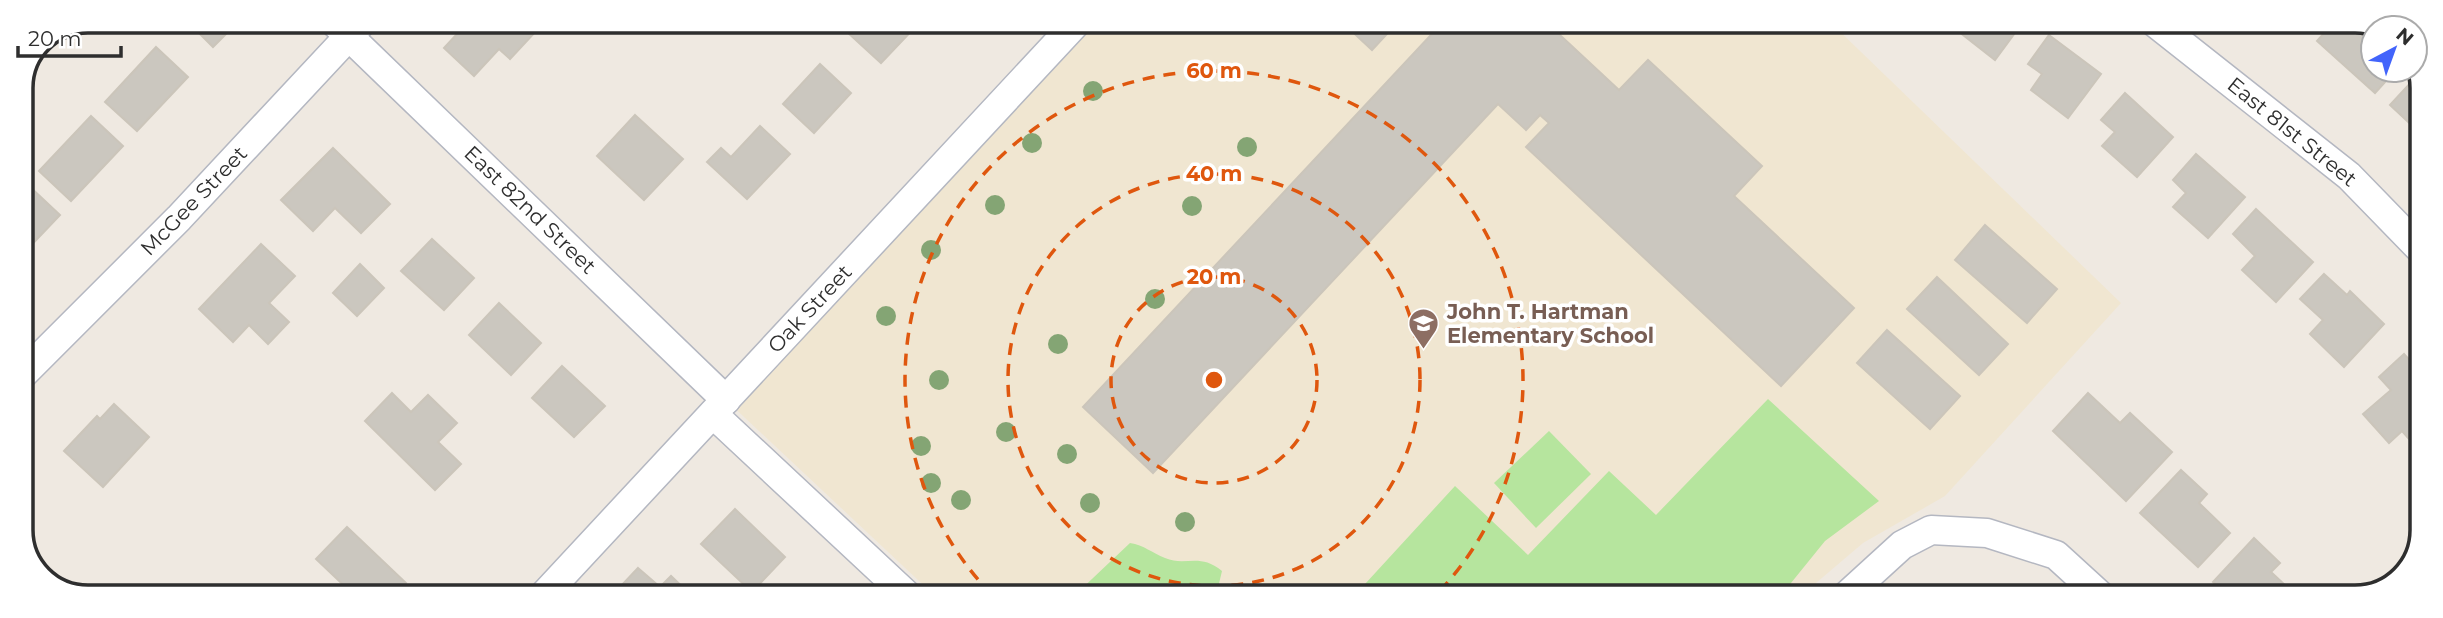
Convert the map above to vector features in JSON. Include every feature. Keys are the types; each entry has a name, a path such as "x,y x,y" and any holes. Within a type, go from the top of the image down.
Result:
{"street":[{"name":"McGee Street","path":"33,364 179,218 342,33"},
{"name":"East 82nd Street","path":"355,33 897,585"},
{"name":"Oak Street","path":"553,585 1067,33"},
{"name":"East 81st Street","path":"2168,33 2349,176 2410,239"},
{"path":"1858,585 1902,545 1931,530 1987,533 2056,555 2089,585"}],"shaded area":[{"name":"John T. Hartman Elementary School","path":"1067,33 1841,33 2121,303 1945,496 1863,543 1815,585 923,585 726,400"}],"green space":[{"path":"1768,399 1879,501 1825,541 1790,585 1364,585 1455,486 1528,555 1609,471 1656,515"},
{"path":"1549,431 1591,474 1536,528 1494,483"},
{"path":"1130,543 1173,560 1206,562 1222,571 1219,585 1086,585"}],"building":[{"path":"199,33 227,33 213,47"},
{"path":"458,33 534,33 510,59 499,49 474,76 444,48"},
{"path":"848,33 910,33 881,63"},
{"path":"1354,33 1388,33 1372,50"},
{"name":"John T. Hartman Elementary School","path":"1433,33 1558,33 1619,90 1648,60 1762,166 1734,196 1854,308 1781,386 1526,147 1549,123 1540,115 1526,130 1498,104 1153,473 1083,407"},
{"path":"1961,33 2015,33 1995,60"},
{"path":"2324,33 2359,33 2359,79 2317,41"},
{"path":"2049,35 2101,74 2068,118 2031,90 2042,74 2028,64"},
{"path":"156,47 188,77 137,131 105,102"},
{"path":"820,64 851,93 814,133 783,104"},
{"path":"2365,84 2383,84 2375,93"},
{"path":"2410,84 2410,85 2410,124 2390,105"},
{"path":"2125,93 2173,137 2137,177 2102,146 2115,132 2101,120"},
{"path":"635,115 683,159 644,200 597,156"},
{"path":"91,116 123,146 71,201 39,171"},
{"path":"760,126 790,154 747,199 707,162 721,148 731,157"},
{"path":"333,148 390,204 361,233 335,208 313,231 281,200"},
{"path":"2196,154 2245,197 2208,238 2173,207 2186,193 2173,180"},
{"path":"33,190 60,215 33,243"},
{"path":"2256,209 2313,262 2276,302 2242,270 2255,256 2233,234"},
{"path":"1985,225 2057,289 2027,323 1955,260"},
{"path":"432,239 474,278 444,310 401,271"},
{"path":"261,244 295,276 269,303 289,322 268,344 249,325 233,342 199,309"},
{"path":"360,264 384,288 357,316 333,293"},
{"path":"2324,274 2347,295 2350,291 2384,324 2344,367 2310,334 2323,320 2300,299"},
{"path":"1937,277 2008,344 1979,375 1907,309"},
{"path":"499,303 541,343 511,375 469,335"},
{"path":"1887,330 1960,396 1930,429 1857,363"},
{"path":"2404,354 2410,361 2410,440 2402,431 2389,443 2363,414 2391,390 2379,377"},
{"path":"562,366 605,406 574,437 532,398"},
{"path":"392,393 411,412 428,395 457,423 438,442 461,464 435,490 365,421"},
{"path":"2088,393 2120,423 2130,413 2172,452 2126,501 2053,431"},
{"path":"114,404 149,437 103,487 64,451 97,416 100,419"},
{"path":"2181,470 2207,494 2199,503 2230,533 2198,567 2140,513"},
{"path":"735,509 785,557 759,585 745,585 701,544"},
{"path":"347,527 406,583 343,585 316,559"},
{"path":"2254,538 2280,563 2271,572 2285,585 2216,585 2213,582"},
{"path":"638,568 658,585 622,585"},
{"path":"671,576 680,585 662,585"}],"place":[{"name":"John T. Hartman Elementary School","path":"1424,351"}]}
